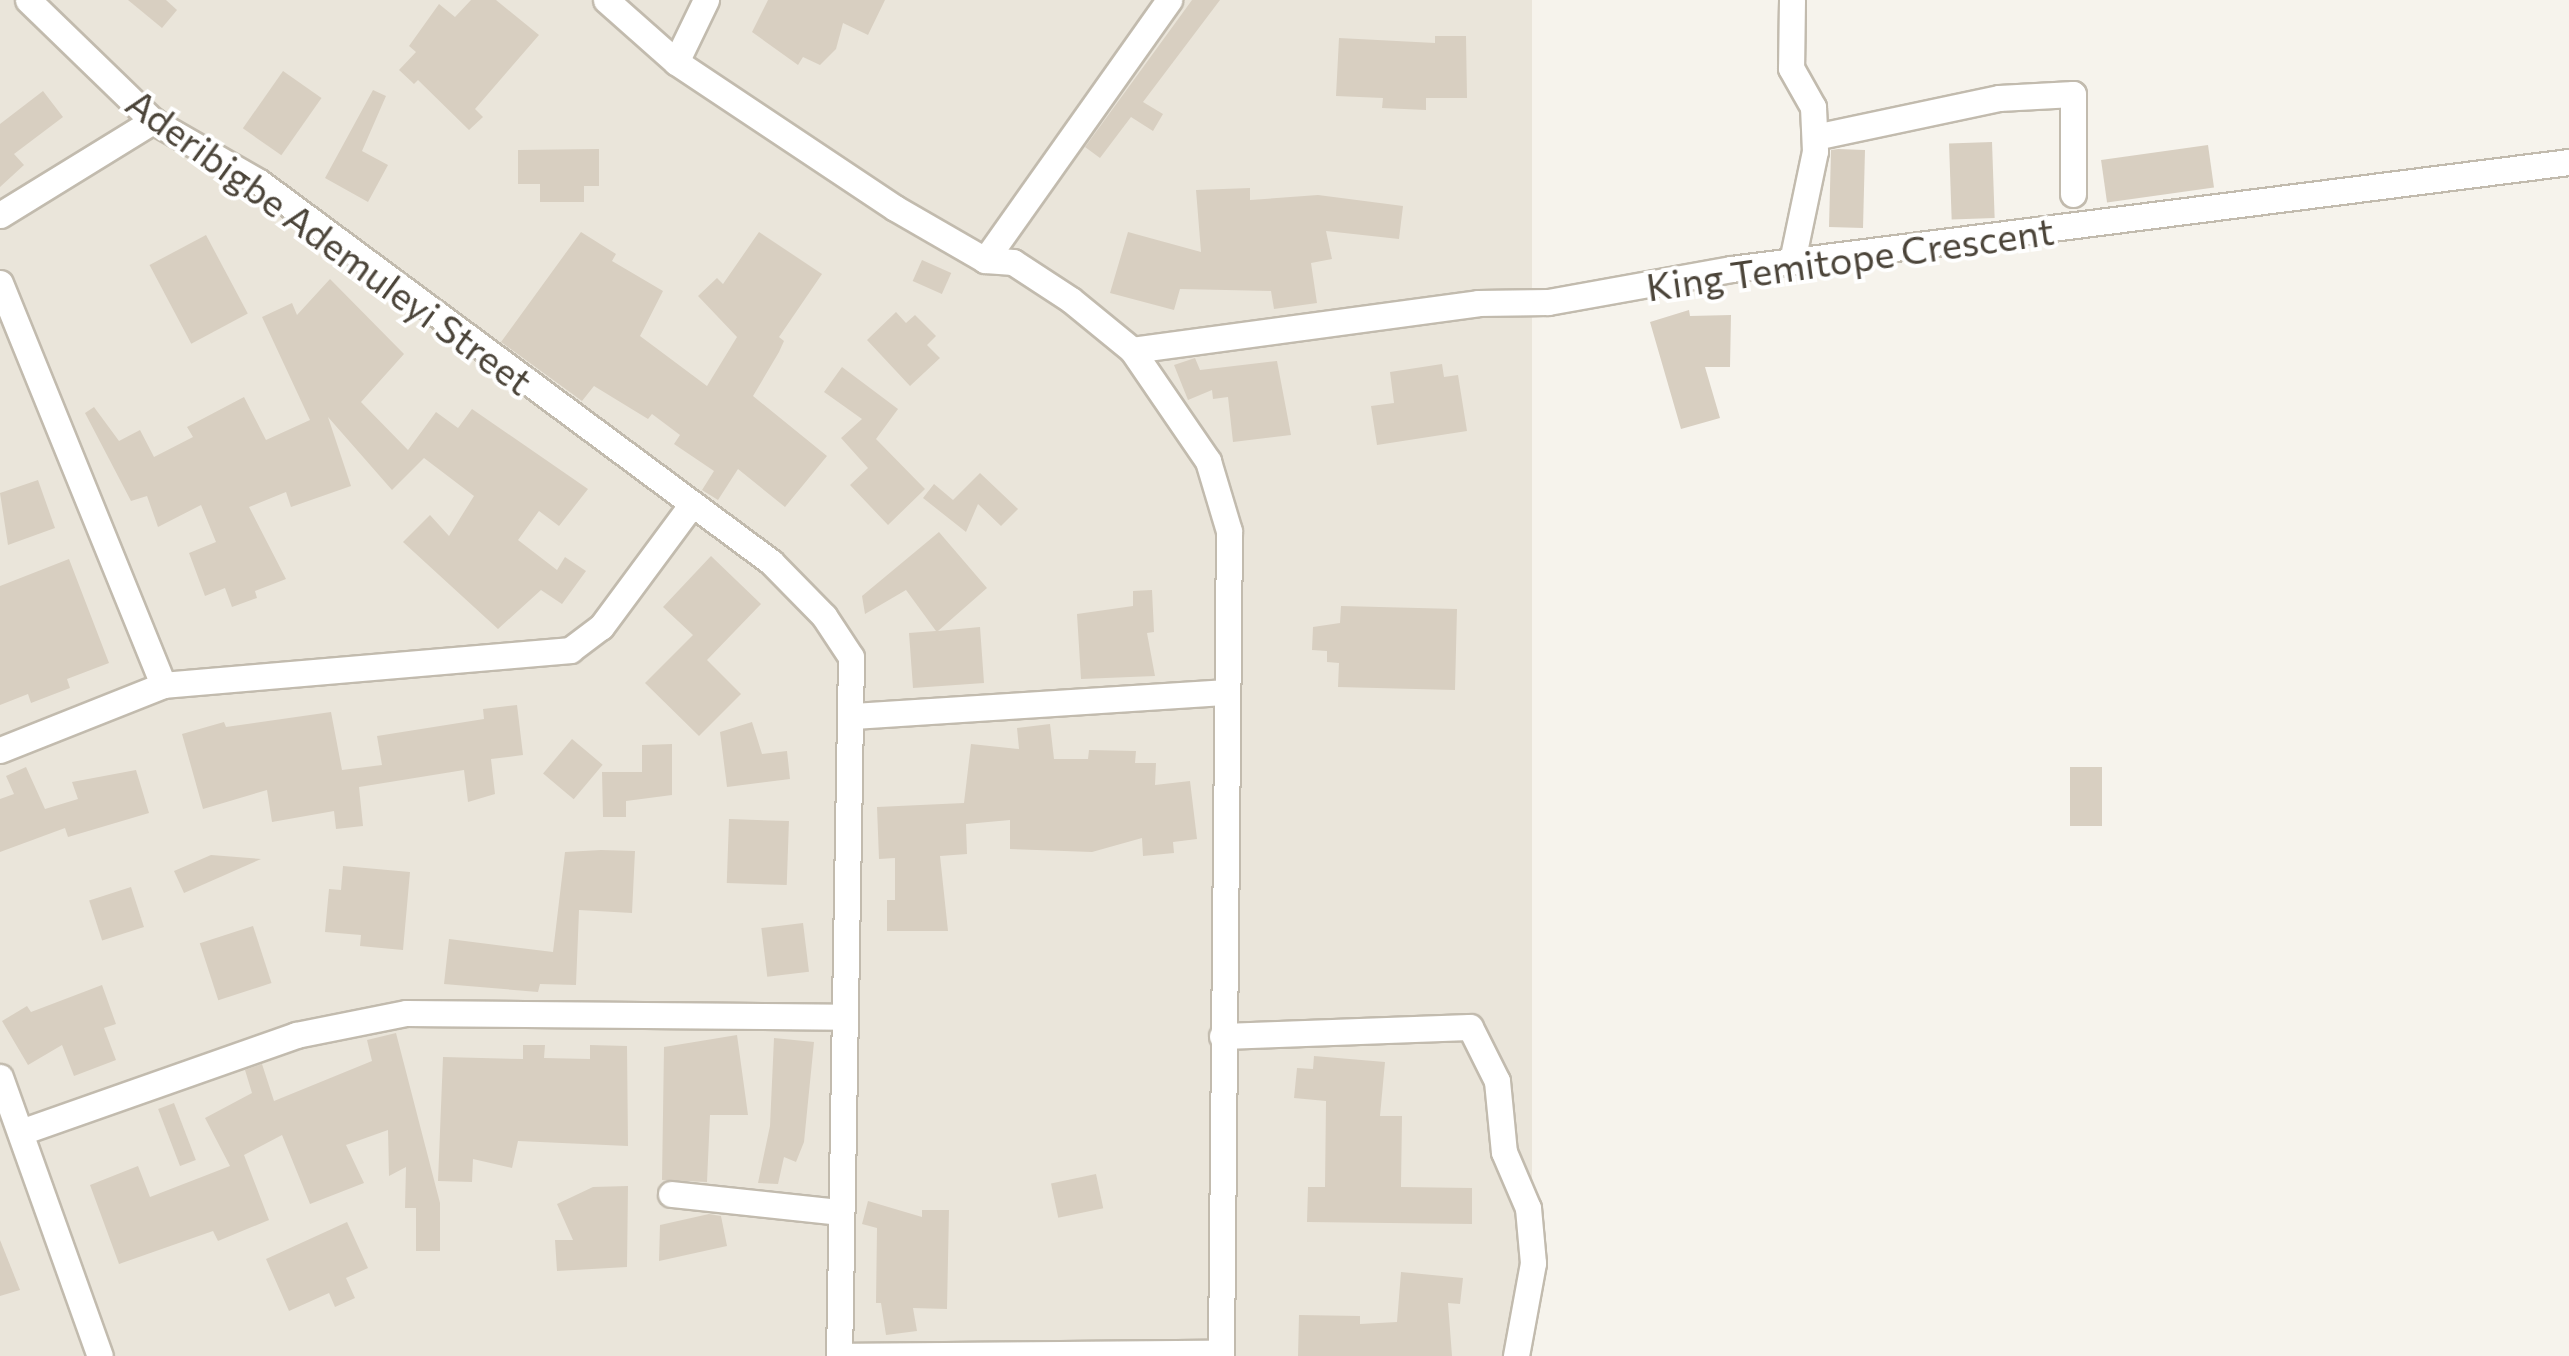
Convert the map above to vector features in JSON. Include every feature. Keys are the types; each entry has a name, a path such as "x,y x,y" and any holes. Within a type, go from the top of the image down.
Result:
{"street":[{"name":"Aderibigbe Ademuleyi Street","path":"28,0 153,120 259,182 771,562 824,616 850,657 854,716 843,1016 840,1356"},
{"path":"606,0 676,62 895,208 986,260 1013,262 1132,350 1208,461 1230,531 1221,1355 840,1356"},
{"path":"676,62 706,0"},
{"path":"986,260 1169,0"},
{"path":"1792,0 1792,68 1813,107 1814,137 1811,186 1792,261"},
{"path":"1814,137 1999,98 2073,94 2072,194"},
{"path":"0,215 153,120"},
{"name":"King Temitope Crescent","path":"1132,350 1478,304 1548,302 1792,261 2569,162"},
{"path":"0,283 163,685"},
{"path":"0,750 163,685 570,650 601,626 692,504"},
{"path":"854,716 1226,692"},
{"path":"21,1132 296,1035 406,1014 843,1016"},
{"path":"1222,1036 1470,1027 1498,1081 1504,1152 1528,1208 1533,1263 1516,1356"},
{"path":"0,1078 100,1356"},
{"path":"670,1194 840,1212"}],"shaded area":[{"path":"0,0 1532,0 1532,1356 0,1356"}],"building":[{"path":"128,0 166,0 177,10 162,28"},
{"path":"471,0 496,0 539,35 475,109 483,117 469,130 418,80 414,84 399,70 416,52 409,46 439,4 455,17"},
{"path":"768,0 885,0 868,35 843,23 836,49 820,65 803,57 798,65 752,32"},
{"path":"1192,0 1220,0 1143,102 1163,114 1153,131 1131,117 1100,158 1085,147"},
{"path":"1435,36 1466,36 1467,98 1426,98 1426,110 1382,108 1383,98 1336,96 1339,38 1435,43"},
{"path":"283,71 322,98 281,155 243,128"},
{"path":"373,90 386,96 362,151 388,165 368,202 325,178"},
{"path":"43,91 63,117 14,154 24,165 0,187 0,124"},
{"path":"1992,142 1995,218 1952,219 1949,144"},
{"path":"2208,145 2214,188 2107,203 2101,160"},
{"path":"599,149 599,186 584,186 584,202 540,202 540,184 518,184 518,150"},
{"path":"1831,150 1865,150 1863,228 1829,227"},
{"path":"1250,188 1250,200 1318,195 1403,206 1399,239 1326,231 1332,259 1311,263 1317,303 1274,309 1271,291 1180,289 1174,310 1110,293 1128,232 1201,252 1196,190"},
{"path":"581,232 616,254 612,261 663,291 640,336 707,386 737,337 698,296 717,278 723,284 759,232 822,274 779,337 784,341 753,396 827,456 785,507 738,469 718,500 702,490 714,471 674,444 680,435 652,414 648,419 594,386 582,401 501,342"},
{"path":"206,235 248,314 191,344 149,265"},
{"path":"922,260 951,273 942,294 913,281"},
{"path":"330,279 404,354 361,402 408,450 436,412 458,428 472,409 588,489 559,526 539,511 518,540 557,570 565,557 586,571 562,604 541,590 498,629 403,542 430,515 449,536 474,496 424,458 392,490 328,417 351,486 291,507 286,492 249,507 286,579 255,591 257,598 232,607 225,588 205,596 189,553 216,542 201,505 158,527 147,496 131,501 85,413 94,407 119,441 140,430 154,457 193,437 187,427 244,397 266,440 310,420 262,317 292,303 297,315"},
{"path":"1689,310 1690,316 1731,315 1730,367 1705,367 1720,418 1681,429 1650,322"},
{"path":"896,312 906,323 915,315 936,336 927,345 940,358 910,386 867,340"},
{"path":"1195,358 1200,370 1277,361 1291,435 1233,442 1228,397 1213,399 1212,390 1188,400 1174,365"},
{"path":"1442,364 1444,377 1458,375 1467,431 1377,445 1371,406 1394,403 1390,372"},
{"path":"842,367 898,409 876,439 925,489 888,525 850,485 868,468 841,438 862,419 824,392"},
{"path":"980,473 1018,509 1001,526 978,504 966,532 923,498 934,484 953,500"},
{"path":"38,480 55,528 8,545 0,493"},
{"path":"939,532 987,588 938,631 980,627 984,683 913,688 909,633 936,631 906,590 865,614 862,596"},
{"path":"711,556 761,604 707,660 741,694 699,736 645,683 693,635 663,607"},
{"path":"69,559 109,663 67,679 70,688 31,703 28,694 0,705 0,586"},
{"path":"1152,590 1154,632 1147,633 1155,676 1081,679 1077,614 1133,606 1133,591"},
{"path":"1341,606 1457,609 1455,690 1338,687 1339,663 1327,662 1327,651 1312,650 1313,627 1340,623"},
{"path":"517,705 523,755 491,759 495,794 468,802 464,770 359,787 363,826 336,829 334,811 272,822 267,790 203,809 182,734 224,722 226,727 331,712 342,770 382,765 377,736 484,719 483,709"},
{"path":"752,722 762,754 787,751 790,779 727,787 720,732"},
{"path":"1050,724 1054,759 1088,759 1089,750 1136,751 1135,763 1156,763 1155,785 1190,781 1197,839 1173,842 1174,853 1143,856 1142,838 1092,852 1010,849 1010,820 966,824 967,854 940,856 948,931 887,931 887,900 895,900 895,858 879,859 877,807 964,803 971,744 1019,749 1017,728"},
{"path":"572,739 603,765 574,799 543,773"},
{"path":"672,744 672,795 626,801 626,817 603,817 602,772 642,772 642,745"},
{"path":"26,767 45,809 78,799 72,782 136,770 149,813 68,837 65,828 0,852 0,799 14,794 6,776"},
{"path":"2070,767 2102,767 2102,826 2070,826"},
{"path":"729,819 789,821 787,885 727,883"},
{"path":"635,851 632,913 579,910 576,985 540,984 538,992 444,984 449,939 553,952 565,852"},
{"path":"211,855 261,859 184,893 174,871"},
{"path":"343,866 410,872 403,950 360,946 361,935 325,932 329,889 341,890"},
{"path":"131,887 144,927 102,941 89,901"},
{"path":"803,923 809,972 767,977 761,928"},
{"path":"253,926 272,983 218,1000 200,943"},
{"path":"102,985 116,1024 104,1028 116,1060 74,1076 62,1045 28,1065 2,1021 27,1006 31,1012"},
{"path":"396,1033 440,1203 440,1251 416,1251 416,1208 405,1208 406,1167 389,1176 388,1130 346,1145 364,1183 310,1204 282,1135 244,1155 269,1220 218,1241 213,1231 119,1264 90,1185 138,1166 150,1197 230,1166 205,1118 252,1093 245,1070 262,1064 274,1101 372,1061 367,1040"},
{"path":"737,1035 748,1115 710,1115 707,1182 662,1180 664,1047"},
{"path":"774,1038 814,1042 804,1142 796,1162 784,1157 778,1184 758,1183 770,1126"},
{"path":"523,1045 545,1045 544,1058 590,1059 590,1045 627,1046 628,1146 518,1141 512,1168 473,1159 472,1182 438,1181 443,1057 523,1059"},
{"path":"1314,1056 1385,1062 1380,1116 1402,1116 1401,1187 1472,1188 1472,1224 1307,1222 1308,1187 1325,1187 1326,1101 1294,1098 1297,1068 1313,1069"},
{"path":"174,1103 196,1160 180,1166 158,1109"},
{"path":"1096,1174 1103,1208 1058,1218 1051,1184"},
{"path":"628,1186 627,1267 557,1271 555,1240 573,1240 557,1204 593,1187"},
{"path":"868,1201 922,1217 922,1210 949,1210 947,1309 913,1308 917,1331 886,1335 881,1303 876,1303 877,1228 862,1224"},
{"path":"709,1214 721,1216 727,1246 659,1261 660,1225"},
{"path":"347,1222 368,1268 346,1278 355,1298 335,1307 329,1293 289,1311 266,1259"},
{"path":"0,1240 20,1290 0,1296"},
{"path":"1401,1272 1463,1278 1460,1304 1448,1303 1452,1356 1298,1356 1299,1315 1360,1316 1360,1324 1397,1322"}]}
